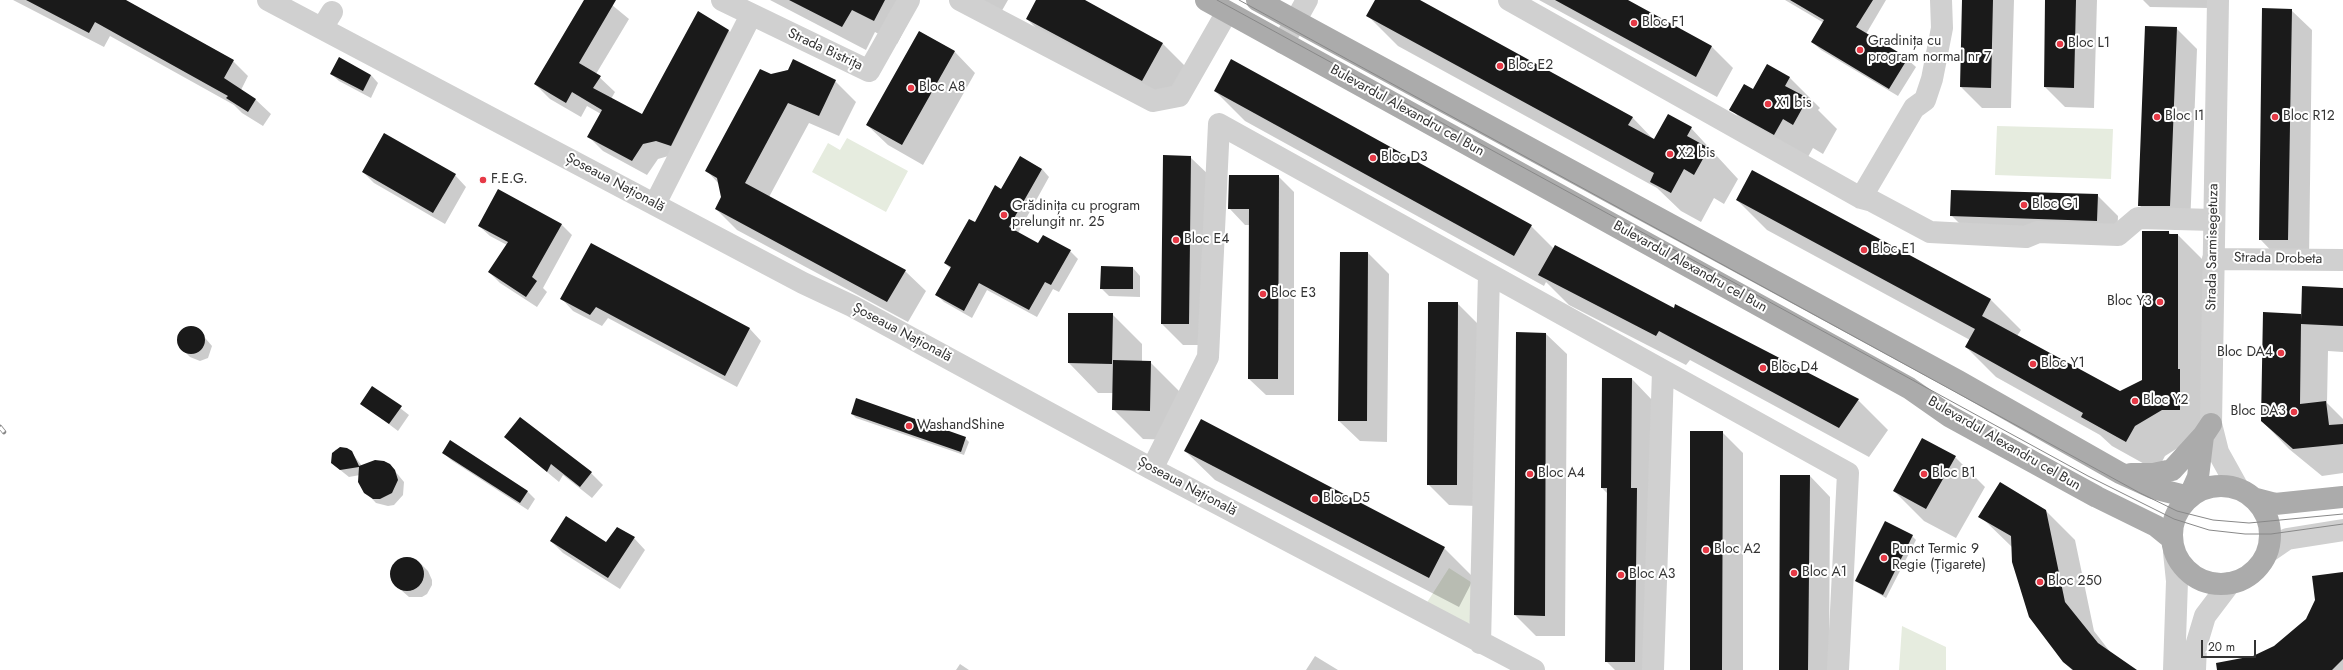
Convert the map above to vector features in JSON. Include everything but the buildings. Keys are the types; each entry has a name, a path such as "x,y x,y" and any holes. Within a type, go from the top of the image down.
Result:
{"main road":[{"name":"Bulevardul Alexandru cel Bun","path":"1206,0 1909,388 1949,416 2097,497 2156,526 2173,546"},
{"name":"Bulevardul Alexandru cel Bun","path":"1257,0 1958,381 2120,473 2153,488 2189,497"},
{"path":"2120,473 2153,474 2172,470 2207,430"},
{"path":"2189,497 2198,477 2207,430"},
{"path":"2247,494 2264,510 2269,522 2271,534 2268,552 2262,563 2253,573 2242,580 2230,583 2207,582 2196,578 2180,564 2173,546 2174,519 2183,503 2200,490 2218,485 2247,494 2275,504 2343,496"}],"street":[{"name":"Șoseaua Națională","path":"268,0 327,20 655,204 803,283 852,306 1152,469 1480,643 1534,670"},
{"name":"Strada Bistrița","path":"722,0 869,71 909,0"},
{"path":"960,0 1153,101 1179,96 1227,12"},
{"path":"1283,43 1307,0"},
{"path":"1509,0 1860,198 1872,201 1930,232 2026,237 2038,232 2118,235 2138,218 2214,220"},
{"path":"1860,198 1914,108 1925,100 1932,79 1942,28 1941,0"},
{"name":"Strada Sarmisegetuza","path":"2218,0 2214,220 2207,430 2218,452 2247,494"},
{"path":"655,204 751,15"},
{"path":"1152,469 1208,357 1219,124 1848,473 1838,670"},
{"name":"Strada Drobeta","path":"2213,259 2343,260"},
{"path":"1480,643 1489,274"},
{"path":"1653,670 1663,371"},
{"path":"2268,552 2287,539 2343,530"},
{"path":"2173,546 2177,581 2174,670"},
{"path":"2195,670 2196,646 2205,616 2230,583"}],"shaded area":[{"path":"1997,126 2113,129 2111,179 1995,175"},
{"path":"847,138 908,171 886,212 812,172 828,143 840,150"},
{"path":"1449,568 1474,584 1474,622 1459,625 1426,604"},
{"path":"1902,626 1946,647 1946,670 1899,670"}],"tram line":[{"path":"1217,0 2088,476 2174,519 2209,530 2245,534 2271,534 2343,524"},
{"path":"1239,0 2140,493 2177,511 2213,520 2249,523 2343,514"}],"railway":[{"path":"0,427 4,432"}],"place":[{"name":"Bloc F1","path":"1634,23"},
{"name":"Bloc L1","path":"2060,44"},
{"name":"Gradinița cu program normal nr 7","path":"1860,50"},
{"name":"Bloc E2","path":"1500,66"},
{"name":"Bloc A8","path":"911,88"},
{"name":"X1 bis","path":"1768,104"},
{"name":"Bloc I1","path":"2157,117"},
{"name":"Bloc R12","path":"2275,117"},
{"name":"X2 bis","path":"1670,154"},
{"name":"Bloc D3","path":"1373,158"},
{"name":"F.E.G.","path":"483,180"},
{"name":"Bloc G1","path":"2024,205"},
{"name":"Grădinița cu program prelungit nr. 25","path":"1004,215"},
{"name":"Bloc E4","path":"1176,240"},
{"name":"Bloc E1","path":"1864,250"},
{"name":"Bloc E3","path":"1263,294"},
{"name":"Bloc Y3","path":"2160,302"},
{"name":"Bloc DA4","path":"2281,353"},
{"name":"Bloc Y1","path":"2033,364"},
{"name":"Bloc D4","path":"1763,368"},
{"name":"Bloc Y2","path":"2135,401"},
{"name":"Bloc DA3","path":"2294,412"},
{"name":"WashandShine","path":"909,426"},
{"name":"Bloc A4","path":"1530,474"},
{"name":"Bloc B1","path":"1924,474"},
{"name":"Bloc D5","path":"1315,499"},
{"name":"Bloc A2","path":"1706,550"},
{"name":"Punct Termic 9 Regie (Țigarete)","path":"1884,558"},
{"name":"Bloc A1","path":"1794,573"},
{"name":"Bloc A3","path":"1621,575"},
{"name":"Bloc 250","path":"2040,582"}]}
